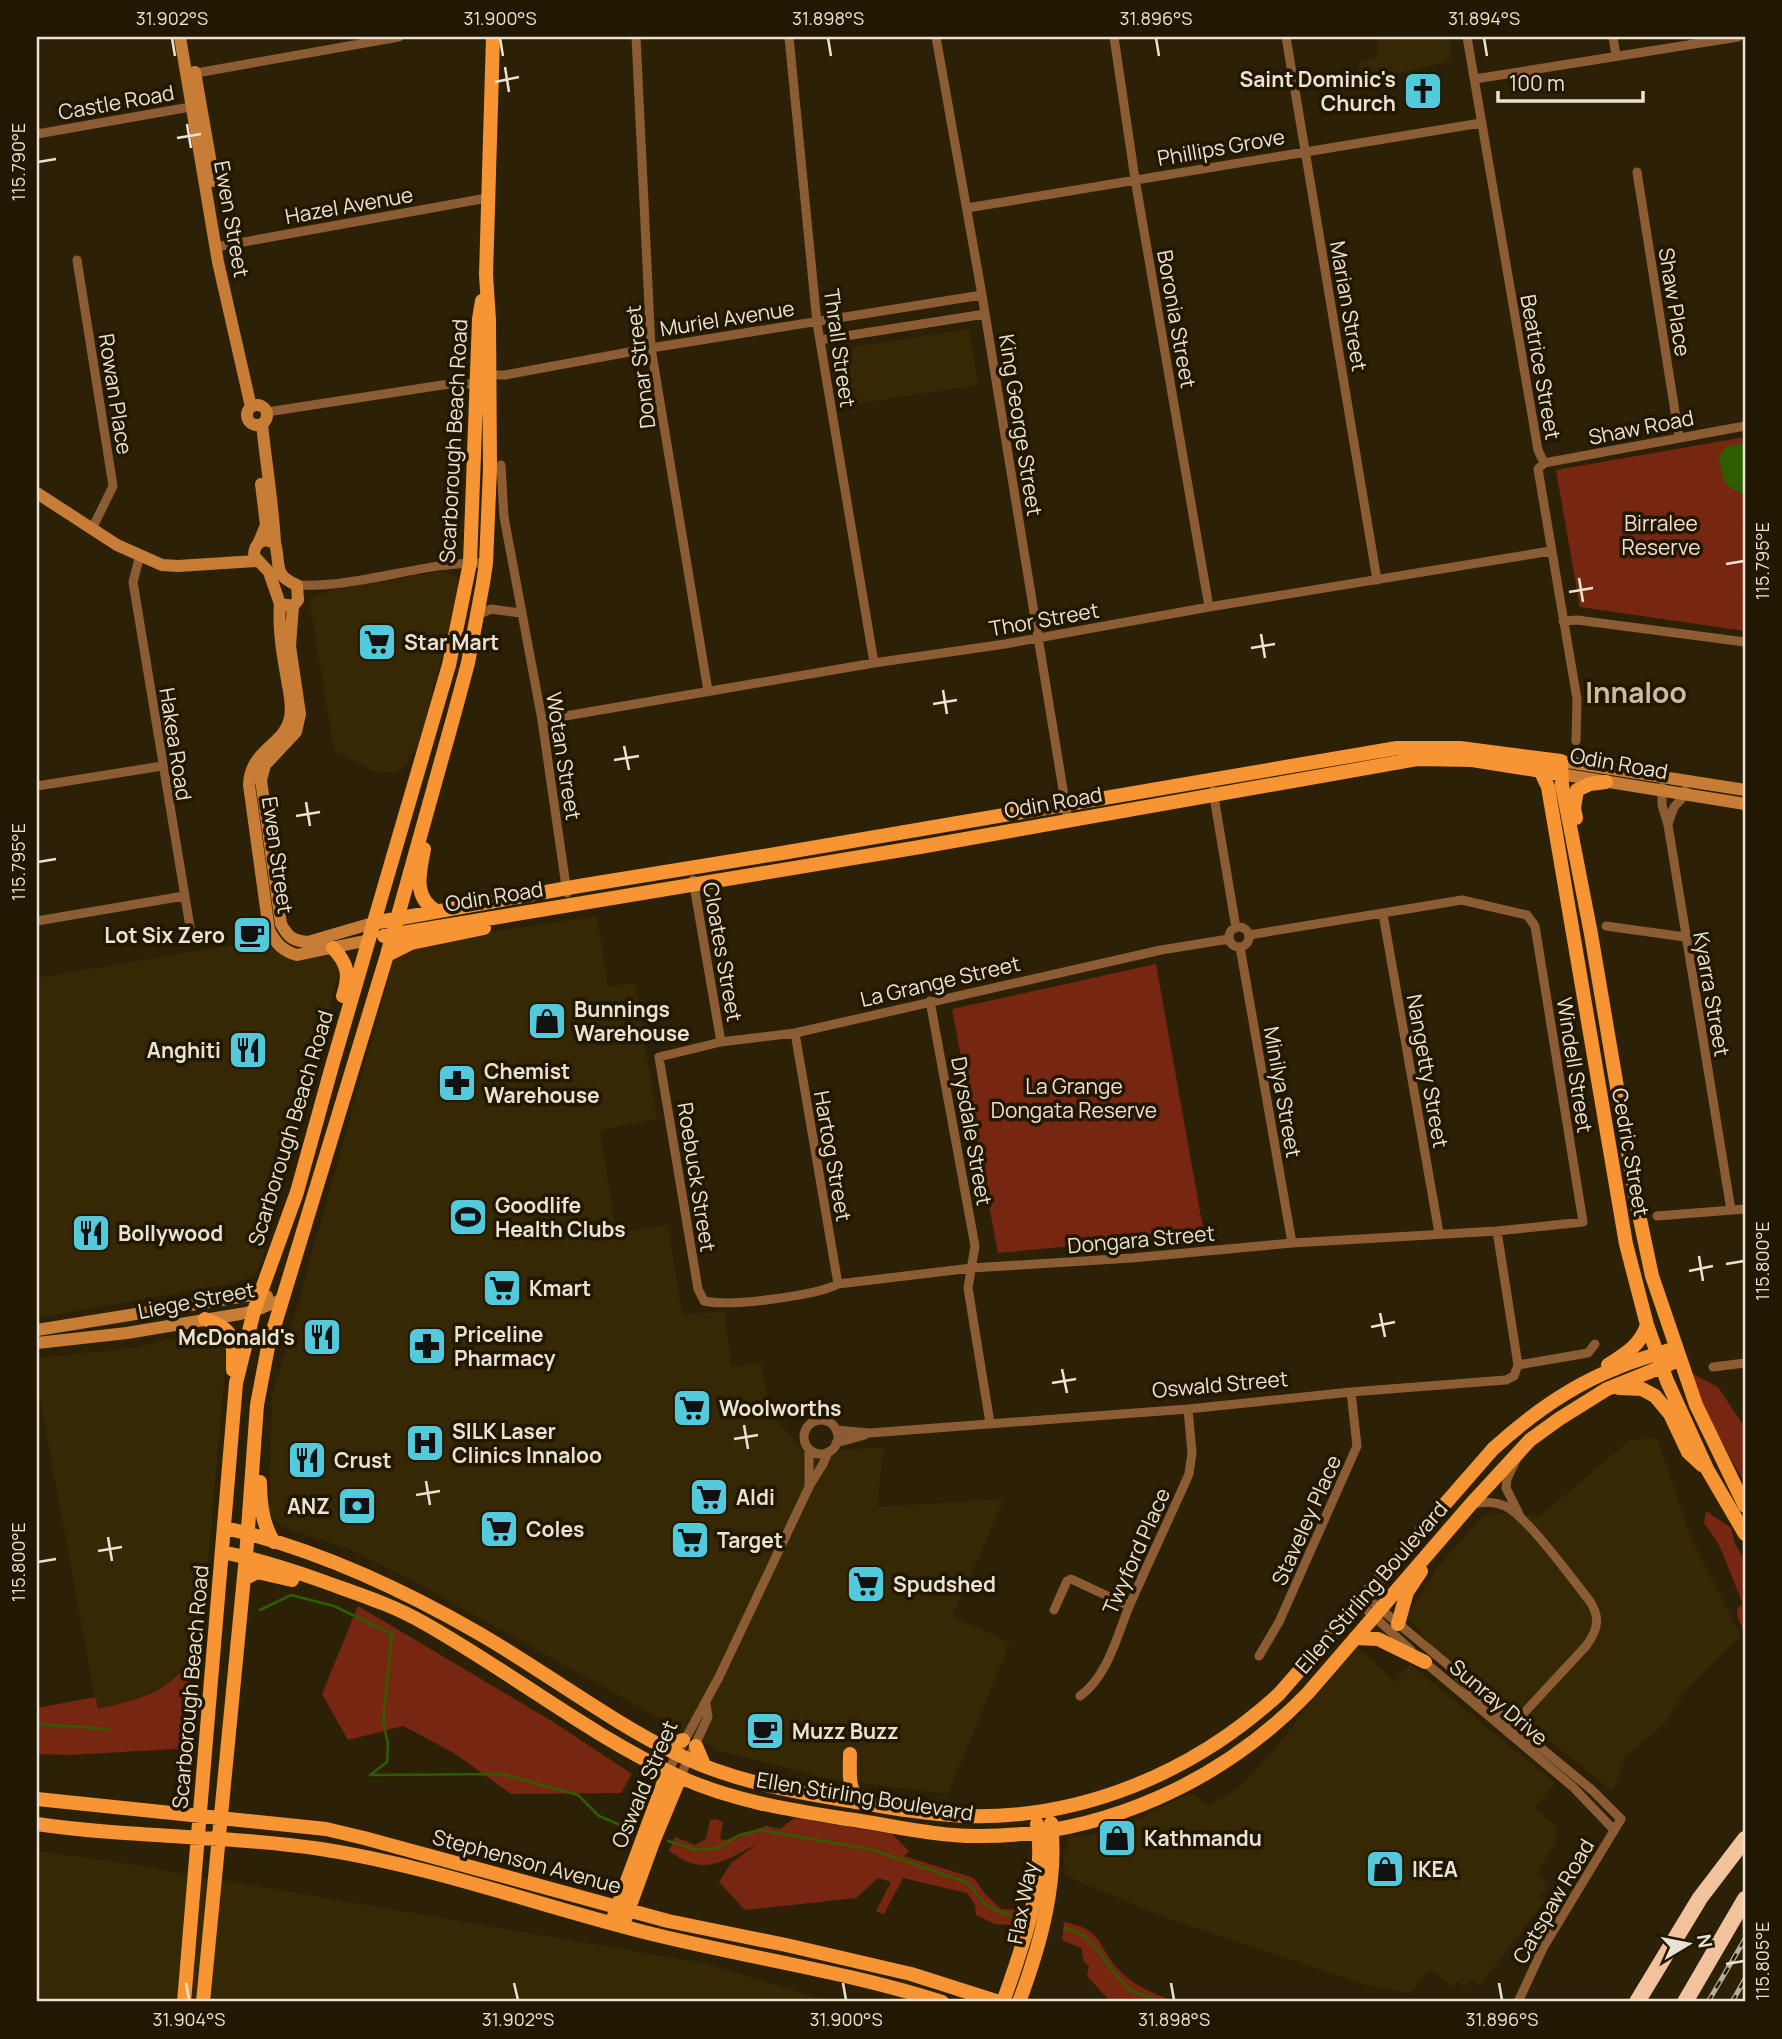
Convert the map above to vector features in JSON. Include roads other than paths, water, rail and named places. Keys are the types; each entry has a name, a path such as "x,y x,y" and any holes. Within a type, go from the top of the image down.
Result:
{"highway":[{"path":"1637,2002 1700,1898 1745,1839"},
{"path":"1685,2002 1745,1899"}],"main road":[{"name":"Ewen Street","path":"180,37 191,74 220,246 258,414 273,505 279,572 286,580 297,585 290,646 300,714 296,732 265,765 261,780 272,903 269,930 275,942 287,952 297,955 369,940"},
{"name":"Ewen Street","path":"189,37 191,74"},
{"name":"Scarborough Beach Road","path":"203,2002 244,1579 257,1405 266,1359 281,1300 387,955 441,762 468,663 486,563 490,469 481,378 479,319 486,275 493,37"},
{"name":"Scarborough Beach Road","path":"184,2002 235,1392 259,1294 297,1192 331,1066 443,687 470,563 481,378"},
{"name":"Ewen Street","path":"258,414 266,525 256,550 269,572 280,604 281,648 291,715 288,727 256,760 249,775 272,903 286,933 298,942 329,937 373,923"},
{"path":"37,493 117,545 162,565 213,563 222,557 256,550 266,540 275,542"},
{"path":"280,604 296,603"},
{"name":"Odin Road","path":"373,923 1411,747 1460,748 1561,768 1664,777 1745,790"},
{"name":"Odin Road","path":"369,940 1417,760 1472,760 1541,765"},
{"path":"436,911 425,901 419,890 418,880 441,762"},
{"name":"Cedric Street","path":"1541,765 1548,787 1626,1244 1647,1325 1659,1360 1707,1469 1745,1534"},
{"name":"Odin Road","path":"1561,768 1606,782 1745,804"},
{"name":"Cedric Street","path":"1561,768 1637,1205 1652,1276 1696,1405 1745,1506"},
{"path":"1578,865 1574,808 1577,789 1606,782"},
{"path":"387,955 411,943 486,928 503,917"},
{"path":"331,1066 332,1035 348,970 333,948"},
{"name":"Liege Street","path":"37,1330 259,1294 281,1300"},
{"name":"Liege Street","path":"37,1343 127,1333 205,1320 254,1311 281,1300"},
{"path":"205,1320 223,1326 230,1335 235,1392"},
{"path":"1572,1390 1636,1347 1647,1325"},
{"name":"Ellen Stirling Boulevard","path":"225,1528 274,1542 354,1571 411,1596 482,1635 600,1710 676,1753 704,1765 763,1785 861,1803 965,1816 1042,1810 1115,1793 1153,1779 1200,1755 1248,1723 1279,1694 1493,1449 1518,1426 1572,1390 1614,1368 1677,1354"},
{"name":"Ellen Stirling Boulevard","path":"222,1552 246,1556 345,1589 422,1622 596,1733 674,1774 756,1802 941,1833 976,1836 1045,1830 1097,1819 1144,1804 1192,1782 1228,1760 1288,1713 1518,1452 1559,1419 1659,1360"},
{"path":"1607,1389 1627,1386 1650,1392 1670,1414 1688,1452 1707,1469"},
{"path":"256,1432 260,1498 268,1532 274,1542"},
{"path":"1398,1624 1408,1592 1419,1576 1425,1556"},
{"path":"244,1579 257,1572 320,1587 345,1589"},
{"path":"1355,1637 1378,1639 1425,1662"},
{"path":"676,1753 690,1743 704,1765"},
{"path":"850,1754 850,1786 861,1803"},
{"name":"Oswald Street","path":"617,1925 653,1842 674,1774"},
{"name":"Stephenson Avenue","path":"37,1798 314,1828 364,1838 702,1930 786,1945 911,1974 1001,2002"},
{"name":"Flax Way","path":"1019,2002 1041,1933 1052,1870 1042,1810"},
{"name":"Stephenson Avenue","path":"37,1825 94,1833 219,1838 323,1849 404,1866 617,1925 859,1980 943,2002"},
{"name":"Flax Way","path":"1001,2002 1019,1962 1045,1830"}],"street":[{"path":"191,74 399,37"},
{"name":"Donar Street","path":"636,37 651,348 708,691"},
{"name":"Thrall Street","path":"789,37 817,323 874,663"},
{"name":"King George Street","path":"936,37 982,295 1068,820"},
{"name":"Boronia Street","path":"1114,37 1135,179 1209,607"},
{"name":"Marian Street","path":"1286,37 1377,580"},
{"name":"Beatrice Street","path":"1467,37 1538,450 1544,463 1538,469 1577,699 1576,741"},
{"path":"1613,37 1616,55"},
{"path":"1475,79 1738,37"},
{"name":"Castle Road","path":"37,134 197,106"},
{"name":"Phillips Grove","path":"967,208 1481,122"},
{"name":"Shaw Place","path":"1637,172 1679,438"},
{"name":"Hazel Avenue","path":"220,246 487,198"},
{"name":"Rowan Place","path":"77,260 113,486 92,529"},
{"name":"Muriel Avenue","path":"258,414 982,295"},
{"path":"820,340 985,314"},
{"name":"Shaw Road","path":"1544,463 1745,426"},
{"name":"Wotan Street","path":"501,465 504,517 542,720 569,905"},
{"name":"Thor Street","path":"542,720 1552,551"},
{"name":"Hakea Road","path":"140,555 133,582 192,939"},
{"path":"297,585 320,586 470,563 486,563"},
{"path":"296,603 320,586"},
{"path":"477,615 487,609 520,613"},
{"path":"1563,621 1577,620 1745,642"},
{"path":"37,786 162,766"},
{"name":"Kyarra Street","path":"1664,777 1661,792 1731,1210"},
{"path":"1211,779 1236,928"},
{"path":"1668,825 1674,807 1685,795 1687,781"},
{"name":"Cloates Street","path":"691,868 720,1042"},
{"path":"37,921 184,896"},
{"name":"Windell Street","path":"1383,914 1462,900 1527,915 1535,926 1583,1222"},
{"path":"1249,935 1383,914"},
{"name":"Nangetty Street","path":"1383,914 1439,1234"},
{"path":"1606,926 1685,937"},
{"path":"1236,928 1243,928 1249,935 1247,943 1240,947 1233,945 1229,939 1236,928"},
{"name":"La Grange Street","path":"659,1057 720,1042 794,1033 1161,950 1229,939"},
{"name":"Minilya Street","path":"1240,947 1292,1243"},
{"name":"Drysdale Street","path":"930,1001 975,1246 968,1288 990,1423"},
{"name":"Hartog Street","path":"794,1033 838,1284"},
{"name":"Roebuck Street","path":"659,1057 698,1290 704,1301"},
{"path":"1657,1216 1745,1209"},
{"name":"Dongara Street","path":"704,1301 714,1303 767,1298 827,1290 838,1284 972,1268 1132,1258 1292,1243 1497,1231 1583,1222"},
{"path":"1497,1231 1518,1365"},
{"name":"Oswald Street","path":"836,1430 870,1433 1188,1409 1351,1392 1506,1380 1514,1376 1518,1365 1588,1353 1595,1345"},
{"path":"1713,1367 1745,1363"},
{"name":"Staveley Place","path":"1259,1656 1279,1622 1357,1446 1351,1392"},
{"name":"Twyford Place","path":"1080,1696 1092,1688 1105,1666 1189,1474 1192,1453 1188,1409"},
{"path":"828,1452 820,1454 809,1451 804,1436 812,1422 823,1420 833,1425 836,1430 836,1443"},
{"path":"809,1487 828,1452 836,1443 870,1433"},
{"name":"Oswald Street","path":"674,1774 676,1753 690,1743 708,1717 706,1703 809,1487 809,1451"},
{"path":"1510,1728 1586,1646 1596,1632 1597,1620 1595,1608 1522,1518 1506,1488 1518,1452"},
{"path":"1471,1504 1489,1501 1507,1506 1522,1518"},
{"path":"1054,1611 1067,1581 1071,1578 1129,1606"},
{"name":"Sunray Drive","path":"1362,1599 1425,1662 1592,1790 1621,1819"},
{"name":"Sunray Drive","path":"1376,1612 1398,1624 1447,1664 1614,1830"},
{"name":"Catspaw Road","path":"1518,2002 1543,1948 1621,1819"}],"waterway":[{"path":"260,1610 291,1595 334,1606 392,1634 383,1722 388,1744 387,1762 370,1775 502,1774 578,1795 599,1816 627,1828"},
{"path":"37,1724 108,1729"},
{"path":"668,1841 697,1850 718,1848 739,1835 760,1830 874,1850 968,1883 985,1904 1019,1918"},
{"path":"1065,1928 1084,1936 1130,1990 1161,2002"}],"railway":[{"path":"1708,2002 1745,1939"},
{"path":"1732,2002 1745,1979"}],"place":[{"name":"Saint Dominic's Church","path":"1423,91"},
{"name":"Star Mart","path":"377,642"},
{"name":"Lot Six Zero","path":"252,935"},
{"name":"Bunnings Warehouse","path":"547,1021"},
{"name":"Anghiti","path":"248,1050"},
{"name":"Chemist Warehouse","path":"457,1083"},
{"name":"Goodlife Health Clubs","path":"468,1217"},
{"name":"Bollywood","path":"91,1233"},
{"name":"Kmart","path":"502,1288"},
{"name":"McDonald's","path":"322,1337"},
{"name":"Priceline Pharmacy","path":"427,1346"},
{"name":"Woolworths","path":"692,1408"},
{"name":"SILK Laser Clinics Innaloo","path":"425,1443"},
{"name":"Crust","path":"307,1460"},
{"name":"Aldi","path":"709,1497"},
{"name":"ANZ","path":"357,1506"},
{"name":"Coles","path":"499,1529"},
{"name":"Target","path":"690,1540"},
{"name":"Spudshed","path":"866,1584"},
{"name":"Muzz Buzz","path":"765,1731"},
{"name":"Kathmandu","path":"1117,1838"},
{"name":"IKEA","path":"1385,1869"}],"district":[{"name":"Innaloo","path":"1636,692"}],"park label":[{"name":"Birralee Reserve","path":"1661,535"},
{"name":"La Grange Dongata Reserve","path":"1074,1098"}]}
